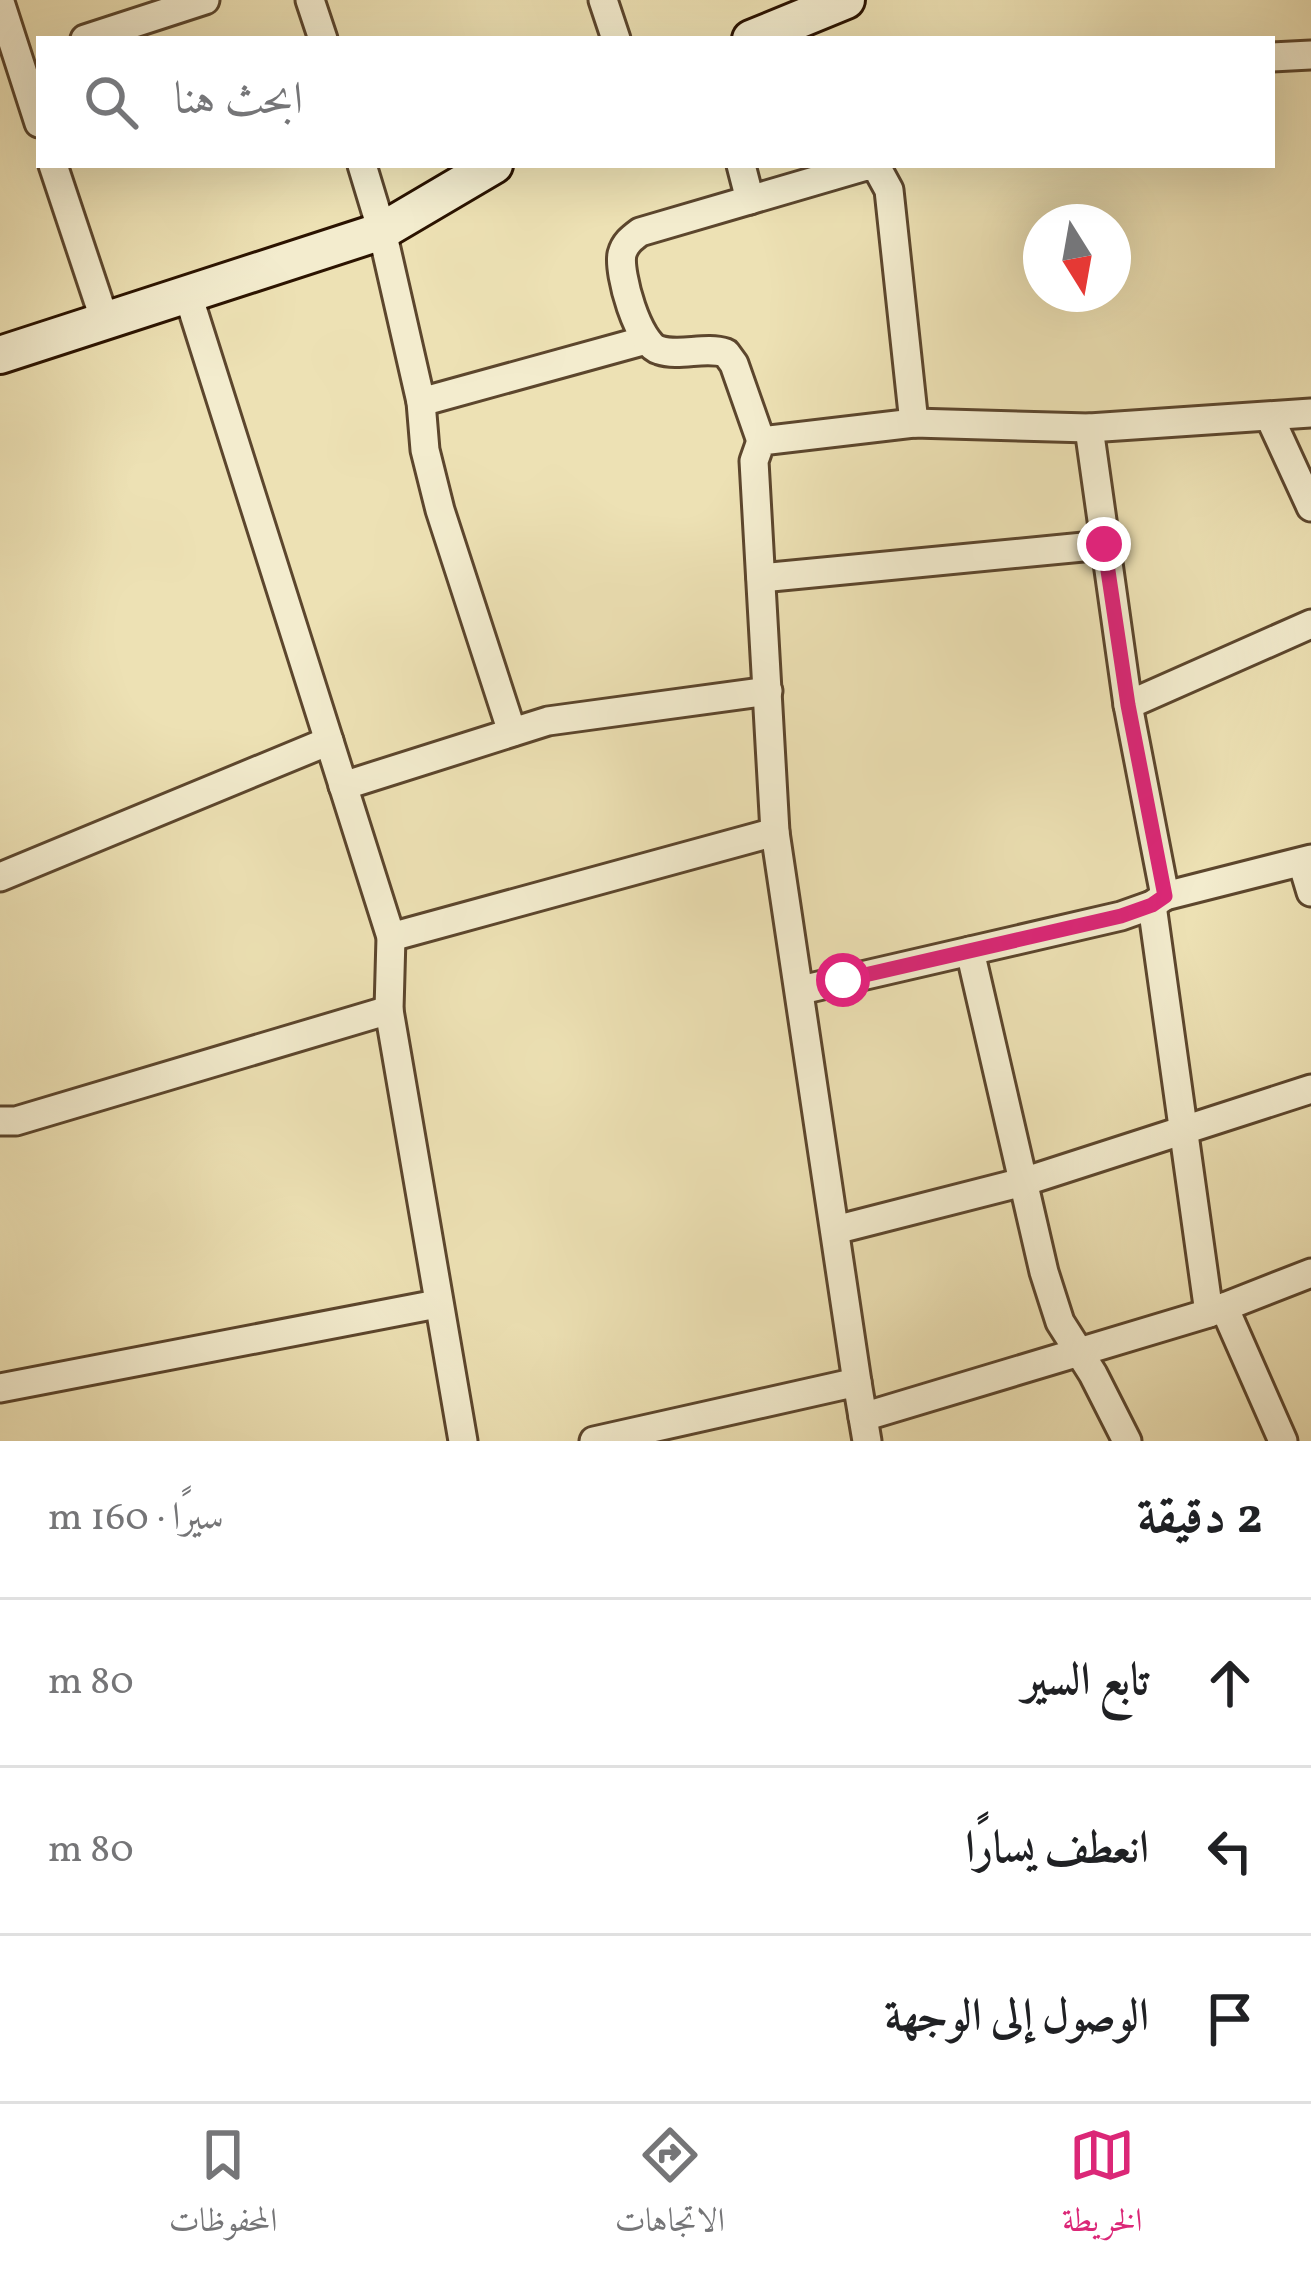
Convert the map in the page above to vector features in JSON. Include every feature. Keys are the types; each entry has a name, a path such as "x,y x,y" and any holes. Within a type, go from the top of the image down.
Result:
{"street":[{"path":"94,36 205,0"},
{"path":"310,0 321,36"},
{"path":"603,0 615,36"},
{"path":"764,36 846,0"},
{"path":"0,2 36,114"},
{"path":"1275,57 1311,55"},
{"path":"54,168 104,318"},
{"path":"363,168 421,402 425,450 440,510 512,732"},
{"path":"0,355 382,231 489,168"},
{"path":"742,168 751,200"},
{"path":"857,168 640,232 628,242 622,261 635,320 646,340 659,351 726,353 761,441 754,461 775,832 865,1429 1076,1352 1217,1310 1311,1273"},
{"path":"875,168 883,174 889,190 914,423"},
{"path":"188,296 391,937 389,1010 463,1441"},
{"path":"421,402 646,340"},
{"path":"761,441 914,423 1089,428 1311,413"},
{"path":"1270,418 1311,507"},
{"path":"1089,428 1158,900 1182,1128 1217,1310 1283,1441"},
{"path":"761,578 1104,544"},
{"path":"1128,705 1311,624"},
{"path":"343,786 548,721 768,691"},
{"path":"0,877 328,741"},
{"path":"391,937 775,832"},
{"path":"801,990 970,951 1306,861 1311,892"},
{"path":"970,951 1044,1272 1060,1322 1127,1441"},
{"path":"0,1121 389,1010"},
{"path":"835,1230 1023,1182 1311,1088"},
{"path":"0,1388 437,1304"},
{"path":"594,1441 857,1382"}],"route":[{"path":"843,980 1121,916 1165,896 1128,705 1104,544"}]}
